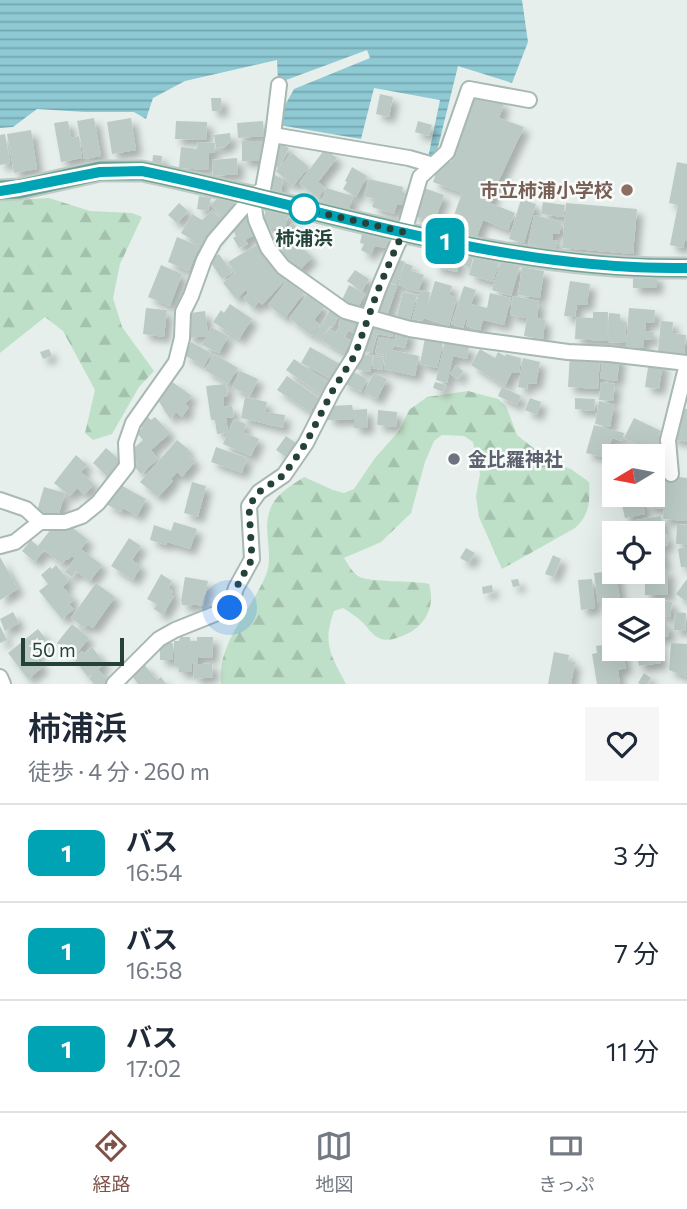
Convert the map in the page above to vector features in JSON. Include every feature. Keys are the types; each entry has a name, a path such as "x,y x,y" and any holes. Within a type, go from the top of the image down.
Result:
{"main road":[{"path":"0,191 100,172 142,171 491,251 570,263 687,268"}],"street":[{"path":"0,546 15,542 40,522 65,522 82,516 98,503 127,466 126,443 133,423 176,362 182,338 183,312 204,260 214,241 252,197 263,189 279,85"},
{"path":"114,684 159,639 230,608 236,588 252,559 249,506 259,492 284,475 306,443 333,390 355,355 378,290 404,232 420,177 447,152 470,89 529,100"},
{"path":"273,135 433,165"},
{"path":"252,197 256,220 268,248 284,267 345,311 410,329 491,342 687,363 668,440 671,474"},
{"path":"0,500 26,509 40,522"},
{"path":"0,677 4,684"}],"green space":[{"path":"49,198 90,211 132,213 142,217 120,264 113,298 122,327 154,371 139,387 112,434 93,440 85,433 95,390 63,331 45,317 0,353 0,201"},
{"path":"468,391 498,399 506,406 517,435 551,462 571,469 589,482 588,507 580,523 502,569 479,517 476,496 480,474 473,442 464,436 442,435 434,441 425,462 411,513 381,542 344,558 358,576 364,578 429,584 431,601 422,622 402,636 384,640 375,636 359,619 343,608 334,611 330,622 330,649 346,684 221,684 224,654 266,575 269,558 267,523 272,505 278,496 304,477 344,493 354,489 375,458 399,431 409,410 427,397"}],"water":[{"path":"0,0 522,0 528,42 512,83 458,66 435,159 428,158 440,100 374,88 361,139 279,125 284,107 294,89 370,58 367,50 278,83 277,60 185,81 153,98 146,119 134,112 37,109 13,127 0,128"}],"building":[{"path":"473,93 504,103 499,118 524,127 490,203 515,213 508,230 483,220 476,239 449,229 462,193 433,182 441,159 451,162"},
{"path":"380,94 393,97 389,117 376,114"},
{"path":"211,98 221,98 222,111 212,111"},
{"path":"94,118 101,156 84,159 77,121"},
{"path":"131,118 136,150 112,154 107,122"},
{"path":"68,121 71,138 79,136 82,158 61,162 54,123"},
{"path":"176,121 207,122 206,140 175,139"},
{"path":"263,121 264,136 238,138 237,123"},
{"path":"418,121 432,125 429,136 415,132"},
{"path":"31,130 37,169 14,173 7,134"},
{"path":"230,133 231,141 225,147 216,148 214,135"},
{"path":"5,134 10,163 0,165 0,135"},
{"path":"242,141 264,141 264,161 242,161"},
{"path":"198,142 215,143 214,153 209,152 208,170 179,168 181,147 197,149"},
{"path":"279,143 289,148 279,168 269,163"},
{"path":"325,149 337,158 318,182 325,188 318,198 299,183"},
{"path":"292,153 309,167 293,186 276,171"},
{"path":"153,155 162,156 161,168 152,167"},
{"path":"237,158 238,174 213,176 212,160"},
{"path":"677,162 687,164 687,241 685,240 683,248 670,245 678,205 669,203"},
{"path":"352,167 367,176 356,197 343,189"},
{"path":"269,172 283,179 281,193 265,190"},
{"path":"369,179 403,187 402,192 406,193 402,205 397,204 394,214 372,207 375,199 364,196"},
{"path":"421,187 444,195 434,223 412,215"},
{"path":"326,188 353,196 348,213 321,205"},
{"path":"223,192 237,206 225,219 211,205"},
{"path":"199,196 211,198 208,211 197,209"},
{"path":"521,199 536,204 524,243 509,239"},
{"path":"543,202 565,205 563,217 541,214"},
{"path":"179,203 188,211 177,223 168,215"},
{"path":"566,203 637,209 633,254 562,248"},
{"path":"266,208 289,212 285,229 293,223 300,232 278,249 271,241 283,230 262,226"},
{"path":"212,210 224,222 206,248 181,233 192,214 202,220"},
{"path":"248,214 257,234 245,240 248,244 239,248 233,238 236,236 230,223"},
{"path":"534,215 562,222 559,234 553,233 552,240 558,241 555,250 528,244"},
{"path":"363,229 394,235 391,249 375,246 370,255 361,250 364,244 360,243"},
{"path":"177,237 199,246 189,271 168,262"},
{"path":"293,239 312,257 298,272 279,255"},
{"path":"258,244 268,261 287,278 262,305 259,302 253,308 243,298 248,293 246,290 236,299 223,283 235,273 228,262"},
{"path":"438,249 460,254 457,272 434,267"},
{"path":"466,253 474,255 470,268 463,265"},
{"path":"219,254 232,273 222,279 209,260"},
{"path":"475,255 499,261 493,282 469,275"},
{"path":"395,258 405,262 396,285 386,281"},
{"path":"501,260 520,266 511,296 492,290"},
{"path":"405,263 413,266 411,271 424,275 418,292 398,285"},
{"path":"161,265 182,274 170,306 148,297"},
{"path":"522,267 544,271 540,298 518,295"},
{"path":"355,270 369,279 362,291 347,281"},
{"path":"633,275 657,275 657,288 633,288"},
{"path":"287,280 304,293 285,318 268,305"},
{"path":"384,281 397,286 387,316 374,312"},
{"path":"435,281 452,286 449,295 457,298 449,326 423,318 422,321 412,319 420,290 430,292 427,308"},
{"path":"570,281 590,284 587,305 577,304 575,317 564,316"},
{"path":"349,285 365,294 358,308 342,300"},
{"path":"464,286 476,290 471,304 487,308 490,293 511,298 504,325 483,320 480,330 466,326 470,308 463,328 451,324"},
{"path":"403,292 417,295 410,320 397,316"},
{"path":"307,295 324,307 314,320 320,325 312,336 289,318"},
{"path":"513,296 539,301 537,318 545,320 543,339 524,336 527,318 510,315"},
{"path":"230,304 252,319 239,339 213,322 221,310 224,313"},
{"path":"332,306 341,311 332,328 330,326 320,340 314,336"},
{"path":"146,308 167,310 164,337 143,334"},
{"path":"629,308 655,310 654,323 646,322 645,331 653,332 653,340 644,339 643,348 626,347"},
{"path":"205,311 208,333 211,327 228,336 219,353 202,345 207,336 188,338 184,314"},
{"path":"593,312 608,312 607,341 575,339 576,317 593,318"},
{"path":"609,313 620,314 620,321 626,322 625,343 608,342"},
{"path":"343,314 362,324 356,335 348,330 344,337 351,341 344,353 322,341 329,329 336,333"},
{"path":"372,321 394,326 392,337 377,334 372,353 360,350"},
{"path":"661,321 673,322 672,333 686,335 684,355 658,351"},
{"path":"397,329 409,332 405,348 394,345 392,350 419,356 415,376 384,369 386,355 375,353 379,337 395,340"},
{"path":"425,338 443,342 437,368 420,364"},
{"path":"445,341 469,347 467,359 453,356 447,383 436,380"},
{"path":"191,342 211,353 204,366 184,355"},
{"path":"310,347 340,364 331,379 301,363"},
{"path":"49,349 52,356 43,359 40,352"},
{"path":"480,349 495,358 498,352 505,356 506,354 521,358 519,373 512,372 505,386 493,379 471,365"},
{"path":"358,353 373,356 370,372 355,369"},
{"path":"214,354 238,368 228,384 205,370"},
{"path":"570,354 600,356 598,389 568,387"},
{"path":"604,354 620,357 617,381 600,378"},
{"path":"374,355 384,357 382,370 372,368"},
{"path":"523,358 540,362 536,384 528,383 527,389 518,387"},
{"path":"294,359 329,383 322,395 286,370"},
{"path":"649,361 663,363 659,389 645,387"},
{"path":"456,365 463,371 458,379 450,374"},
{"path":"348,369 367,379 361,392 342,382"},
{"path":"240,371 258,379 250,396 232,387"},
{"path":"374,373 387,379 377,399 364,392"},
{"path":"287,376 319,398 310,412 277,390"},
{"path":"171,381 192,396 185,404 189,407 182,417 176,412 170,419 158,400"},
{"path":"435,382 446,385 443,392 433,388"},
{"path":"601,382 615,384 613,401 599,400"},
{"path":"226,384 228,397 223,397 224,407 232,406 234,417 226,418 228,433 217,434 215,420 211,420 206,386"},
{"path":"502,387 521,396 517,405 498,396"},
{"path":"245,397 267,402 265,412 285,415 283,428 241,418"},
{"path":"530,398 541,402 537,415 525,410"},
{"path":"575,398 595,399 594,411 575,409"},
{"path":"599,401 614,405 610,427 595,424"},
{"path":"352,405 353,410 367,409 368,428 354,428 354,419 328,420 327,406"},
{"path":"677,407 687,409 687,442 670,438"},
{"path":"378,410 397,412 396,427 377,425"},
{"path":"147,416 151,420 155,417 170,433 151,450 158,459 141,474 133,465 137,462 128,453 143,440 137,433 142,428 138,424"},
{"path":"634,418 661,431 659,435 663,436 659,444 636,444 624,438"},
{"path":"234,419 246,424 243,432 259,439 251,456 223,444"},
{"path":"594,425 624,433 622,441 612,438 610,444 602,444 602,457 586,453"},
{"path":"286,436 296,443 286,457 276,450"},
{"path":"177,440 189,450 186,453 195,461 182,477 177,472 171,479 173,481 158,497 140,482"},
{"path":"216,447 247,458 242,473 211,462"},
{"path":"106,448 122,462 108,477 93,463"},
{"path":"76,455 87,465 81,472 94,484 84,495 77,488 70,496 54,483"},
{"path":"665,475 687,478 687,521 663,519 664,509 655,508 665,508"},
{"path":"192,482 206,486 198,517 184,513"},
{"path":"117,483 146,499 137,516 123,508 121,512 106,504"},
{"path":"44,487 65,493 58,517 37,511"},
{"path":"623,508 644,508 645,514 625,518"},
{"path":"661,516 662,521 636,521"},
{"path":"174,522 197,529 190,549 150,540 154,525 171,531"},
{"path":"68,524 88,540 81,549 102,565 90,581 76,571 72,577 65,572 75,558 72,556 62,564 44,550 35,562 22,551 31,540 38,546 54,525 62,531"},
{"path":"677,524 687,525 687,545 676,544"},
{"path":"129,538 141,546 132,560 141,566 133,580 111,566"},
{"path":"466,548 475,553 469,563 460,558"},
{"path":"687,548 687,567 681,567 678,549"},
{"path":"553,555 561,559 554,577 545,574"},
{"path":"0,557 18,589 0,600"},
{"path":"56,565 69,581 63,587 74,600 69,604 74,609 62,619 39,591 48,584 41,575"},
{"path":"665,570 668,570 668,595 645,595 645,584 665,584"},
{"path":"602,572 602,584 618,584 620,598 602,598 602,602 598,602 594,573"},
{"path":"161,574 172,581 168,588 173,591 171,595 174,596 163,615 154,609 157,604 147,599"},
{"path":"185,577 208,581 203,606 182,605"},
{"path":"518,579 520,586 513,587 511,580"},
{"path":"592,579 595,608 581,610 578,580"},
{"path":"687,579 687,602 676,594"},
{"path":"96,583 115,597 93,628 88,625 85,628 71,618"},
{"path":"492,585 493,592 483,594 482,587"},
{"path":"665,601 672,602 670,617 665,616"},
{"path":"13,612 19,623 5,631 0,619"},
{"path":"675,612 686,613 685,631 674,630"},
{"path":"667,622 669,636 665,636"},
{"path":"72,624 89,638 74,657 57,643"},
{"path":"0,626 7,640 0,643"},
{"path":"38,629 49,643 34,655 43,667 28,679 8,653"},
{"path":"180,637 190,637 190,641 197,641 197,637 213,637 212,658 198,657 198,664 192,663 192,672 179,672 179,666 174,666 174,641 179,641"},
{"path":"160,643 173,643 173,660 160,660"},
{"path":"671,643 687,644 687,677 669,670"},
{"path":"602,645 602,661 625,661 626,668 618,670 620,684 597,684 592,654 597,653 596,646"},
{"path":"92,647 105,664 88,677 73,657 82,651 84,654"},
{"path":"554,652 569,655 568,661 575,662 571,684 548,684"},
{"path":"638,661 661,661 661,663 639,666"},
{"path":"143,663 157,680 161,677 166,684 138,684 130,673"},
{"path":"212,663 213,677 194,679 193,665"},
{"path":"99,670 109,683 94,684 89,678"},
{"path":"644,673 651,678 647,684 640,684 638,683"}],"bus line":[{"name":"1","path":"0,191 100,172 142,171 491,251 570,263 687,268"}],"place":[{"name":"市立柿浦小学校","path":"627,190"},
{"name":"柿浦浜","path":"304,209"},
{"name":"金比羅神社","path":"454,459"}],"route":[{"path":"230,608 236,588 252,559 249,506 259,492 284,475 306,443 333,390 355,355 378,290 404,232 304,209"}]}
